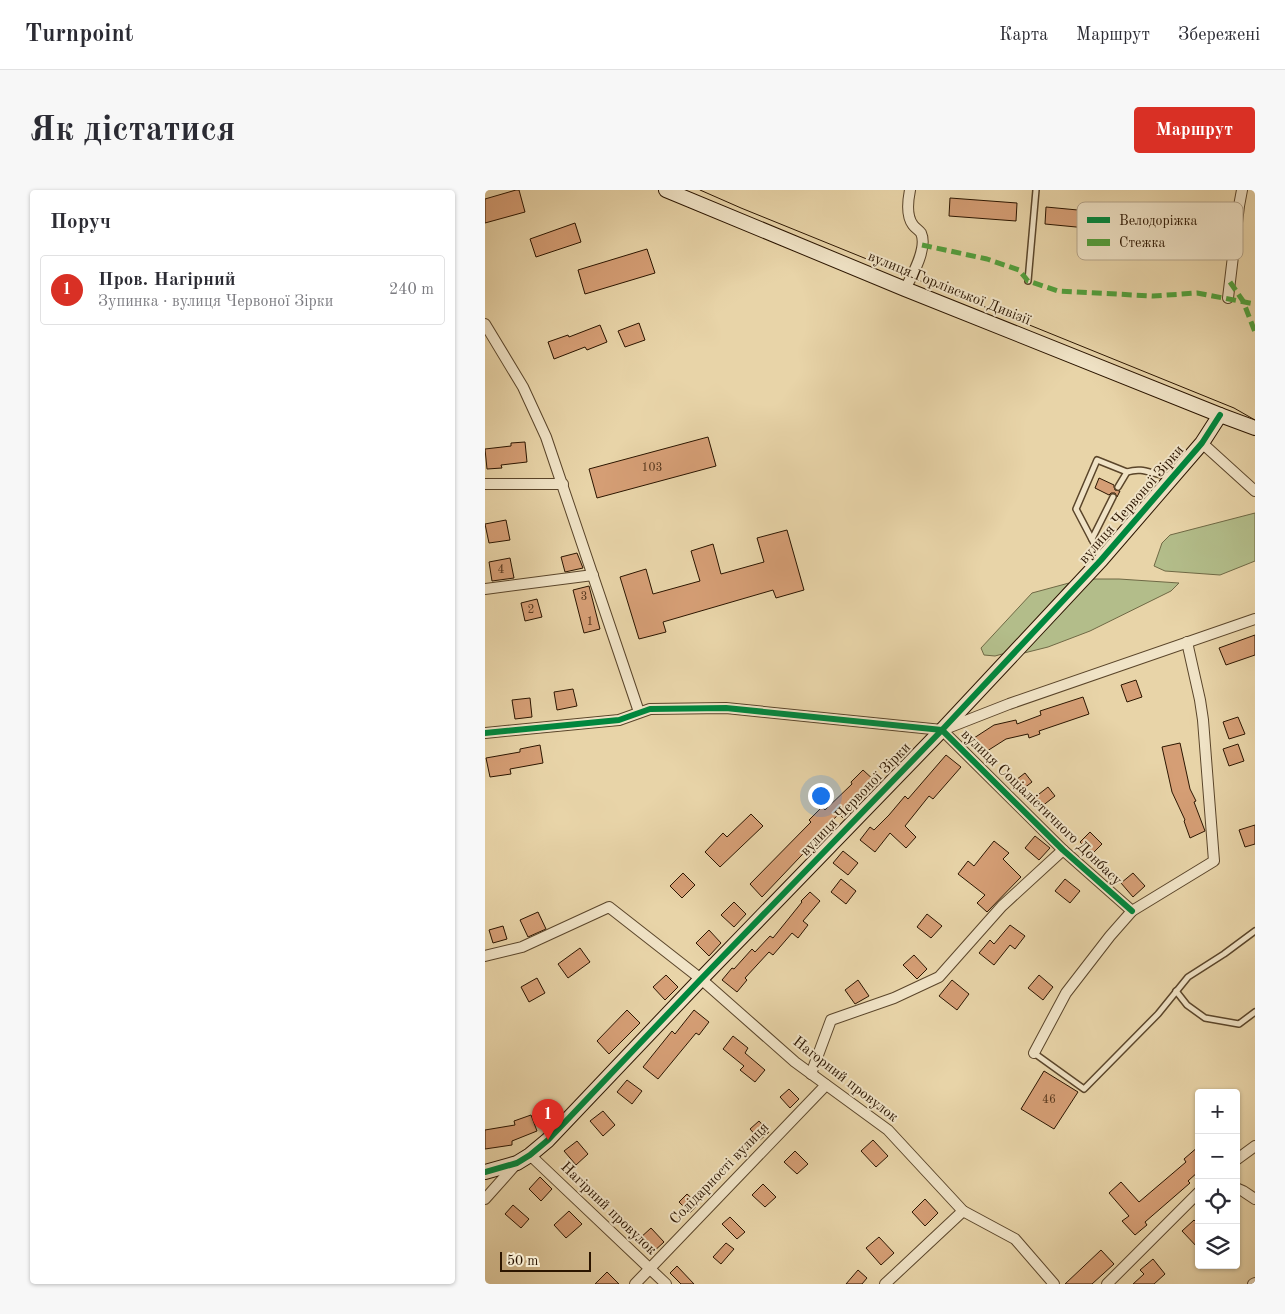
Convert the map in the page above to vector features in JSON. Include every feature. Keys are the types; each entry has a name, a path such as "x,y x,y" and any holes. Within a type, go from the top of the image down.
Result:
{"street":[{"name":"вулиця Горлівської Дивізії","path":"666,190 905,289 1255,428"},
{"path":"905,289 921,255 922,245 921,234 911,223 908,201 910,190"},
{"path":"1228,298 1233,260"},
{"path":"485,324 490,341 523,387 546,437 639,712"},
{"name":"вулиця Червоної Зірки","path":"485,1172 517,1163 548,1140 942,730 1101,560 1202,443 1219,415"},
{"path":"1202,443 1255,491"},
{"path":"485,484 563,484"},
{"path":"485,589 593,575"},
{"path":"942,730 1009,704 1255,619"},
{"path":"1034,1053 1065,993 1132,911 1214,861 1201,700 1187,642"},
{"name":"вулиця Соціалістичного Донбасу","path":"485,733 619,720 650,709 726,708 942,730 1063,850 1132,911"},
{"path":"811,1074 831,1020 894,998 939,976 1002,906 1063,850"},
{"name":"Нагорний провулок","path":"485,956 523,947 609,907 701,979 795,1062 887,1130 963,1211 1015,1239 1054,1284"},
{"name":"Солідарності вулиця","path":"635,1284 826,1086"},
{"path":"1240,1157 1255,1146"},
{"name":"Нагірний провулок","path":"530,1155 666,1284"},
{"path":"485,1199 517,1163"},
{"path":"1240,1190 1255,1199"},
{"path":"1107,1284 1195,1196"},
{"path":"885,1284 963,1211"}],"lane":[{"path":"1028,281 1036,190"},
{"path":"1101,560 1076,509 1097,460 1127,472 1139,469 1161,475 1176,474"},
{"path":"1118,487 1127,472"},
{"path":"1092,539 1113,497"},
{"path":"1034,1053 1083,1089 1158,1014 1188,976 1224,954 1255,931"},
{"path":"1176,992 1187,1005 1205,1018 1239,1024 1255,1012"}],"green space":[{"path":"1255,513 1255,561 1220,575 1165,571 1154,566 1162,543 1170,535"},
{"path":"1090,579 1179,583 1171,591 1090,631 1048,647 1024,653"},
{"path":"1069,583 1006,653 995,656 984,655 981,648 1032,593"}],"building":[{"path":"519,190 525,212 485,223 485,199"},
{"path":"950,198 1017,203 1016,221 949,216"},
{"path":"1046,207 1077,210 1077,227 1045,224"},
{"path":"575,223 581,242 536,257 530,239"},
{"path":"647,249 655,273 585,294 578,270"},
{"path":"639,323 645,340 625,347 618,331"},
{"path":"600,325 607,342 587,350 585,347 554,359 548,342 568,335 569,337"},
{"path":"708,437 716,466 597,498 589,469"},
{"path":"525,442 527,462 501,465 502,468 487,469 485,449 511,446 511,443"},
{"path":"1099,478 1114,485 1115,490 1120,491 1117,497 1115,493 1109,495 1095,488"},
{"path":"506,520 510,540 489,543 485,524"},
{"path":"787,530 804,590 776,598 773,590 663,622 666,632 639,639 620,577 646,569 653,594 700,581 691,551 713,544 721,574 764,562 757,538"},
{"path":"577,553 583,568 565,572 561,557"},
{"path":"510,558 514,578 492,581 489,562"},
{"path":"589,586 600,629 584,633 573,590"},
{"path":"537,599 542,617 525,621 521,603"},
{"path":"1255,635 1255,655 1226,665 1219,648"},
{"path":"1136,680 1142,697 1127,702 1121,685"},
{"path":"573,689 577,706 557,710 554,692"},
{"path":"1083,697 1089,714 1039,731 1040,734 1029,738 1028,734 1006,739 984,753 974,738 994,725 1016,720 1017,724 1041,715 1040,711"},
{"path":"530,698 532,717 515,719 512,700"},
{"path":"1238,717 1245,734 1229,739 1223,722"},
{"path":"1180,743 1190,789 1196,801 1194,802 1205,831 1190,838 1185,820 1172,792 1162,747"},
{"path":"1238,744 1244,761 1229,766 1223,749"},
{"path":"540,745 543,763 510,769 511,774 490,777 486,758 520,752 520,749"},
{"path":"946,755 961,767 933,799 929,796 905,826 916,837 906,848 890,833 875,852 860,840 870,827 874,830 905,796 908,799"},
{"path":"863,770 876,782 854,803 855,805 843,818 839,814 816,836 818,838 762,897 750,884 811,822 809,820 822,807 825,810 852,784 851,782"},
{"path":"1025,773 1032,782 1019,792 1012,783"},
{"path":"1048,787 1055,796 1041,807 1034,798"},
{"path":"751,814 763,826 720,867 705,852 723,833 727,837"},
{"path":"1255,825 1255,844 1245,847 1239,830"},
{"path":"1090,832 1102,844 1092,854 1080,842"},
{"path":"1035,836 1050,848 1039,860 1025,848"},
{"path":"994,841 1009,853 1003,859 1021,877 987,912 977,903 985,895 958,874 968,861 974,866"},
{"path":"843,851 858,863 848,875 833,863"},
{"path":"683,873 695,885 682,898 670,886"},
{"path":"1133,873 1145,886 1133,897 1121,883"},
{"path":"841,879 856,891 846,904 831,892"},
{"path":"1065,879 1080,891 1070,903 1055,891"},
{"path":"810,892 820,901 803,921 808,925 798,938 792,933 773,955 769,952 745,978 747,980 737,992 722,980 752,949 755,952 770,936 773,938"},
{"path":"734,902 746,914 734,927 721,915"},
{"path":"538,912 546,929 528,937 520,920"},
{"path":"927,914 942,926 931,938 917,927"},
{"path":"1010,925 1025,936 1015,949 1010,945 994,965 979,953 990,940 994,944"},
{"path":"503,926 507,939 493,943 489,930"},
{"path":"709,930 721,943 709,956 696,943"},
{"path":"580,948 590,962 568,978 558,964"},
{"path":"914,955 927,969 917,979 903,965"},
{"path":"666,975 678,987 665,1000 653,987"},
{"path":"1039,975 1053,987 1043,1000 1028,988"},
{"path":"537,978 545,993 529,1002 521,987"},
{"path":"858,980 869,996 855,1004 845,990"},
{"path":"952,980 969,994 957,1010 939,996"},
{"path":"627,1010 640,1023 609,1054 597,1041"},
{"path":"694,1010 709,1022 699,1035 696,1033 658,1079 643,1067 672,1031 675,1034"},
{"path":"733,1036 748,1048 745,1053 765,1070 755,1082 740,1070 744,1066 723,1049"},
{"path":"1044,1071 1078,1092 1054,1129 1021,1109"},
{"path":"627,1080 642,1091 632,1104 617,1092"},
{"path":"789,1089 799,1099 790,1108 780,1097"},
{"path":"603,1111 615,1125 603,1136 590,1121"},
{"path":"531,1115 537,1131 512,1141 512,1145 485,1149 485,1130 515,1125 514,1121"},
{"path":"759,1121 769,1132 760,1140 750,1129"},
{"path":"873,1140 888,1156 876,1167 861,1151"},
{"path":"577,1141 588,1154 576,1165 564,1151"},
{"path":"1195,1149 1195,1175 1188,1181 1190,1183 1145,1222 1147,1225 1135,1235 1122,1221 1129,1216 1109,1193 1121,1182 1139,1202 1186,1162 1184,1159"},
{"path":"795,1151 808,1164 797,1174 784,1162"},
{"path":"540,1177 552,1189 541,1201 529,1189"},
{"path":"763,1184 776,1197 765,1207 752,1195"},
{"path":"687,1194 698,1204 690,1213 679,1202"},
{"path":"925,1199 938,1213 925,1226 912,1212"},
{"path":"513,1205 529,1219 521,1228 505,1214"},
{"path":"569,1211 582,1224 566,1238 554,1225"},
{"path":"730,1217 745,1232 737,1239 722,1224"},
{"path":"1195,1221 1195,1245 1182,1231"},
{"path":"651,1228 664,1242 652,1253 639,1239"},
{"path":"879,1237 894,1253 881,1265 866,1248"},
{"path":"726,1243 734,1249 721,1264 713,1257"},
{"path":"1101,1250 1114,1264 1092,1284 1065,1284"},
{"path":"1153,1259 1165,1274 1154,1284 1133,1284 1144,1274 1140,1270"},
{"path":"677,1266 694,1284 681,1284 670,1273"},
{"path":"858,1270 867,1278 862,1284 846,1284"},
{"path":"607,1272 619,1284 595,1284"}],"tram line":[{"path":"700,190 1234,408 1255,420"}],"marked path":[{"path":"922,245 987,259 1019,270 1028,281 1058,291 1153,296 1197,293 1255,304"},
{"path":"1230,282 1243,301 1255,332"}],"cycle path":[{"path":"485,1172 517,1163 548,1140 942,730 1101,560 1202,443 1220,415"},
{"path":"485,733 619,720 650,709 726,708 942,730 1063,850 1132,911"}],"place":[{"name":"Пров. Нагірний","path":"548,1140"}]}
